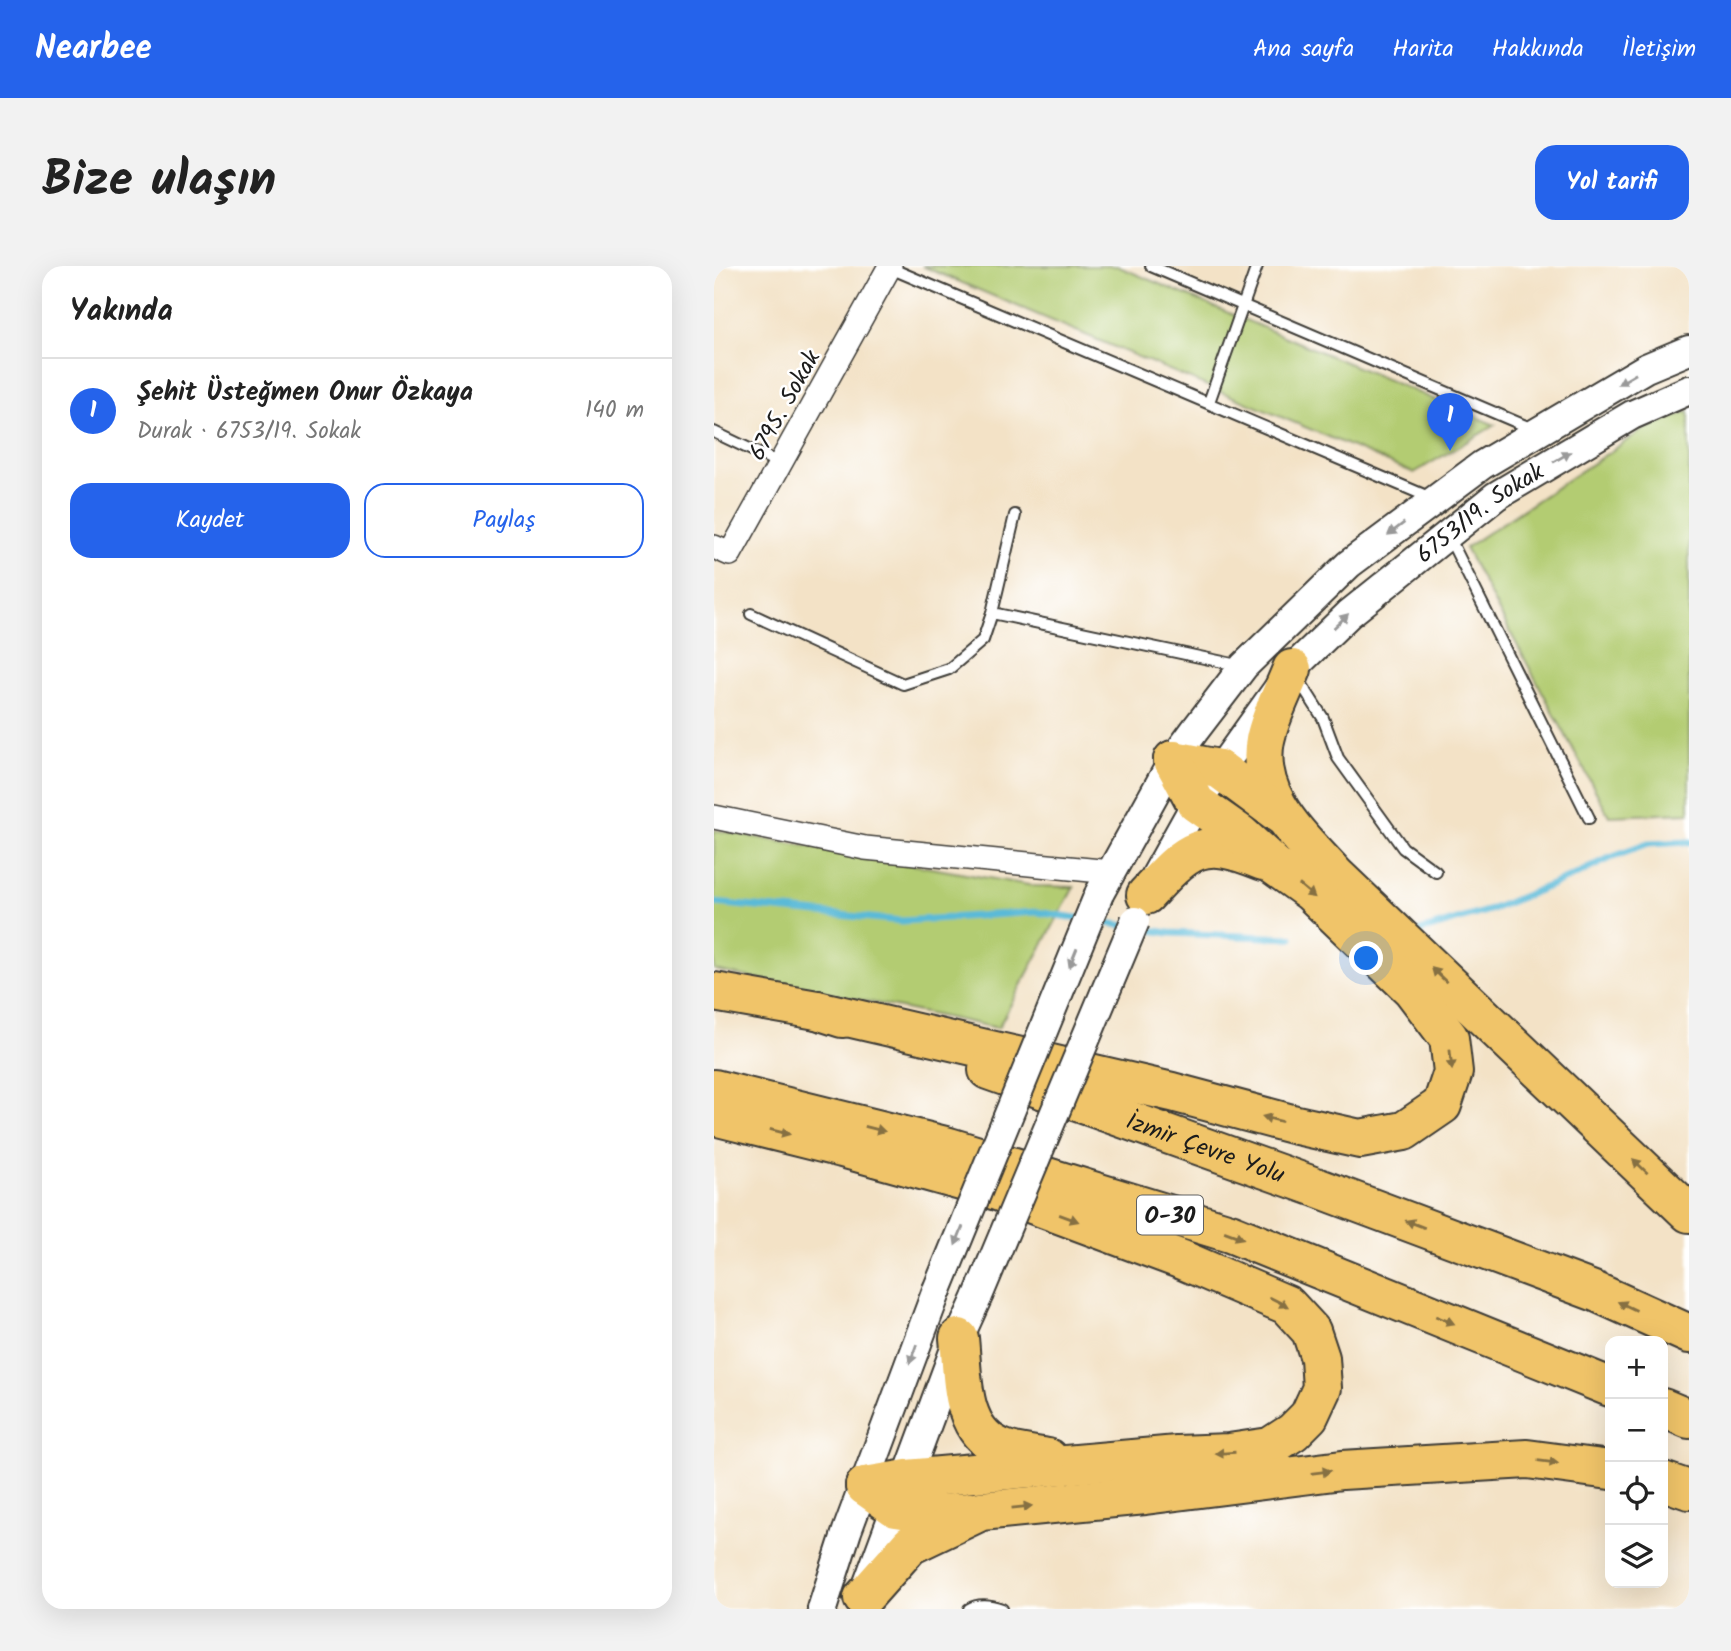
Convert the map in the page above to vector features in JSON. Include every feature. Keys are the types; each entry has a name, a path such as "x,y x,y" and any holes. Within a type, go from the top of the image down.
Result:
{"highway":[{"path":"1281,815 1265,775 1265,741 1292,669"},
{"path":"1173,760 1219,769 1281,815 1354,893 1689,1213"},
{"path":"817,1010 1172,1091 1292,1124 1360,1139 1404,1132 1442,1105 1453,1072 1449,1038 1412,989 1311,892 1275,866 1240,834 1196,803 1173,760"},
{"path":"1141,908 1189,853 1218,846 1275,866"},
{"name":"İzmir Çevre Yolu","path":"714,992 817,1010 1313,1186 1596,1292 1689,1334"},
{"name":"O-30","path":"714,1089 949,1147 1230,1233 1605,1385"},
{"path":"714,1116 997,1191 1180,1259 1287,1305 1311,1331 1320,1358 1322,1388 1309,1416 1293,1432 1270,1447 1229,1453 1077,1464 902,1493 865,1486"},
{"path":"959,1338 965,1403 978,1430 999,1447 1077,1464"},
{"path":"1668,1410 1689,1419"},
{"path":"902,1493 936,1514 1145,1495 1342,1470 1527,1459 1605,1469"},
{"path":"1668,1483 1689,1490"},
{"path":"861,1603 910,1545 981,1511"}],"street":[{"name":"6795. Sokak","path":"716,552 730,554 890,267"},
{"path":"822,1609 847,1531 937,1290 1105,883 1173,760 1244,666 1349,564 1482,465 1646,368 1689,350"},
{"name":"6753/19. Sokak","path":"861,1603 959,1338 1141,908 1162,861 1219,769 1292,669 1349,614 1496,496 1632,415 1689,390"},
{"path":"714,817 865,848 1105,883"}],"lane":[{"path":"1151,266 1538,431"},
{"path":"1209,402 1257,266"},
{"path":"890,267 1435,500"},
{"path":"714,432 781,464"},
{"path":"751,614 903,684 948,669 983,640 1015,515"},
{"path":"1448,535 1589,818"},
{"path":"992,613 1244,666"},
{"path":"1292,669 1323,718 1338,758 1403,848 1436,872"},
{"path":"969,1609 985,1605 1002,1609"}],"green space":[{"path":"922,266 1117,266 1495,425 1414,473"},
{"path":"1689,411 1689,813 1609,816 1465,548 1646,428"},
{"path":"714,830 1034,886 1074,887 998,1028 714,970"}],"waterway":[{"path":"1420,931 1490,910 1648,844 1689,842"},
{"path":"714,903 902,921 1037,912 1082,919"},
{"path":"1093,921 1127,926"},
{"path":"1138,928 1169,933 1291,938"}],"place":[{"name":"Şehit Üsteğmen Onur Özkaya","path":"1450,451"}]}
